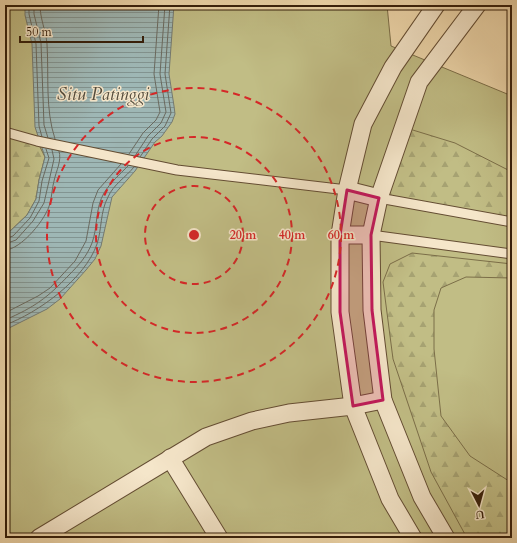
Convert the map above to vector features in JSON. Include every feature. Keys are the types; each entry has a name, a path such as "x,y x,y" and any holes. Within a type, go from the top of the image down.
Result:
{"street":[{"path":"413,538 390,499 353,406 340,312 340,235 347,190 363,124 393,67 436,5"},
{"path":"446,538 422,496 383,400 372,310 371,235 379,198 420,82 477,5"},
{"path":"347,190 379,198"},
{"path":"340,235 371,235"},
{"path":"39,538 206,437 252,421 289,413 353,406 383,400"},
{"path":"170,458 219,538"}],"lane":[{"path":"5,132 37,141 177,170 347,190"},
{"path":"379,198 512,222"},
{"path":"371,235 512,254"}],"highlighted area":[{"path":"347,190 379,198 371,235 372,310 383,400 353,406 340,312 340,235"}],"green space":[{"path":"5,5 387,5 391,46 512,96 512,538 5,538"},
{"path":"403,127 455,143 512,172 512,222 379,198"},
{"path":"5,132 37,141 45,157 36,199 27,215 5,236"},
{"path":"412,253 512,264 512,278 466,277 441,288 434,310 434,349 441,416 470,456 512,483 512,538 467,538 431,472 393,359 383,282 390,264"}],"water":[{"name":"Situ Patinggi","path":"25,5 174,5 169,74 175,114 172,122 162,136 155,142 135,171 112,197 101,246 95,259 60,299 47,309 5,330 5,236 27,215 36,199 45,157 35,127 32,44 25,15"}]}
